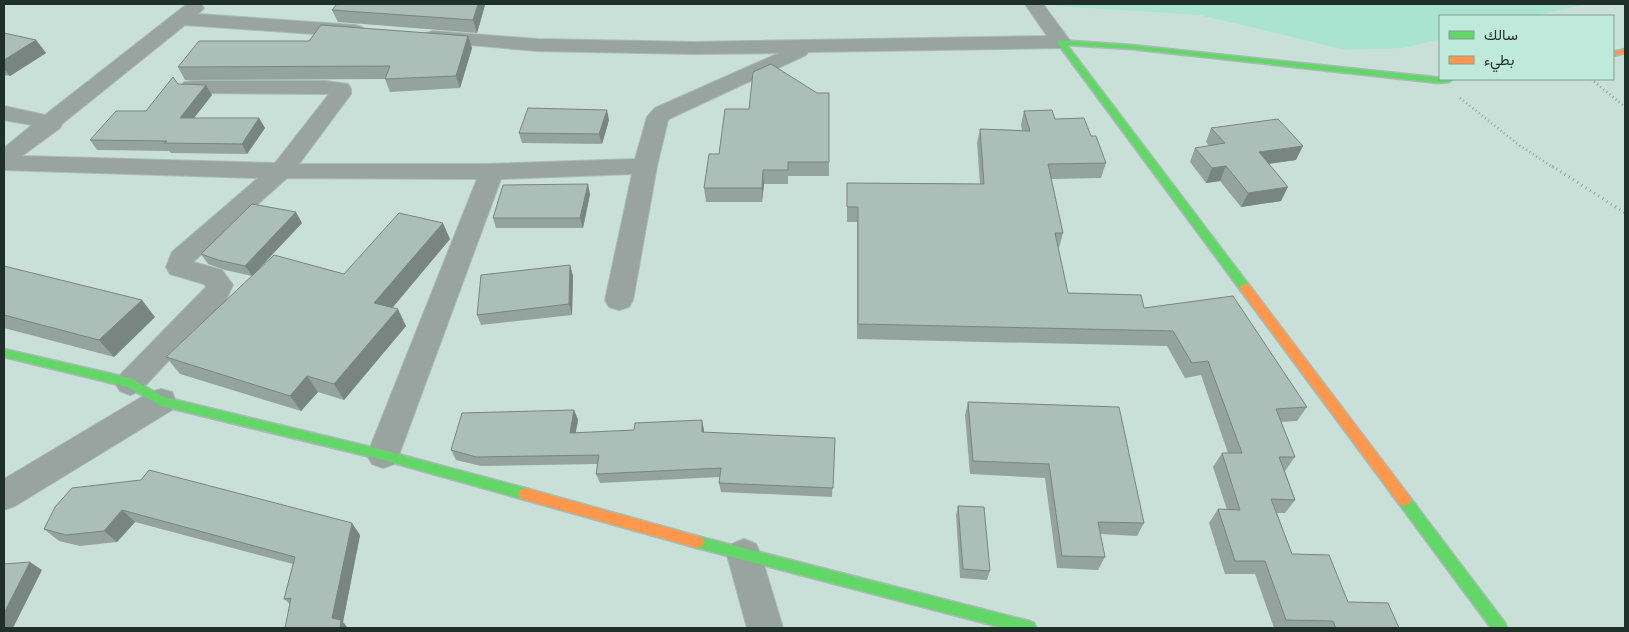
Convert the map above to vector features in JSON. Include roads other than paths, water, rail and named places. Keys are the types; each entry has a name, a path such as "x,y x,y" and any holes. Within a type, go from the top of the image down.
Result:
{"street":[{"path":"1034,4 1500,628"},
{"path":"4,160 52,123 191,8 369,32"},
{"path":"418,36 537,45 694,48 1061,42 1131,47 1439,79"},
{"path":"619,300 645,166 658,116 810,46"},
{"path":"694,48 740,77"},
{"path":"130,383 217,293 220,285 213,277 179,267 181,258 281,171 340,94 340,89 326,87 192,87"},
{"path":"4,113 52,123"},
{"path":"4,163 281,171 492,171 645,166"},
{"path":"384,455 492,171"},
{"path":"4,353 130,383 161,402 384,455 744,555 1029,628"},
{"path":"4,496 161,402"},
{"path":"744,555 765,628"}]}
